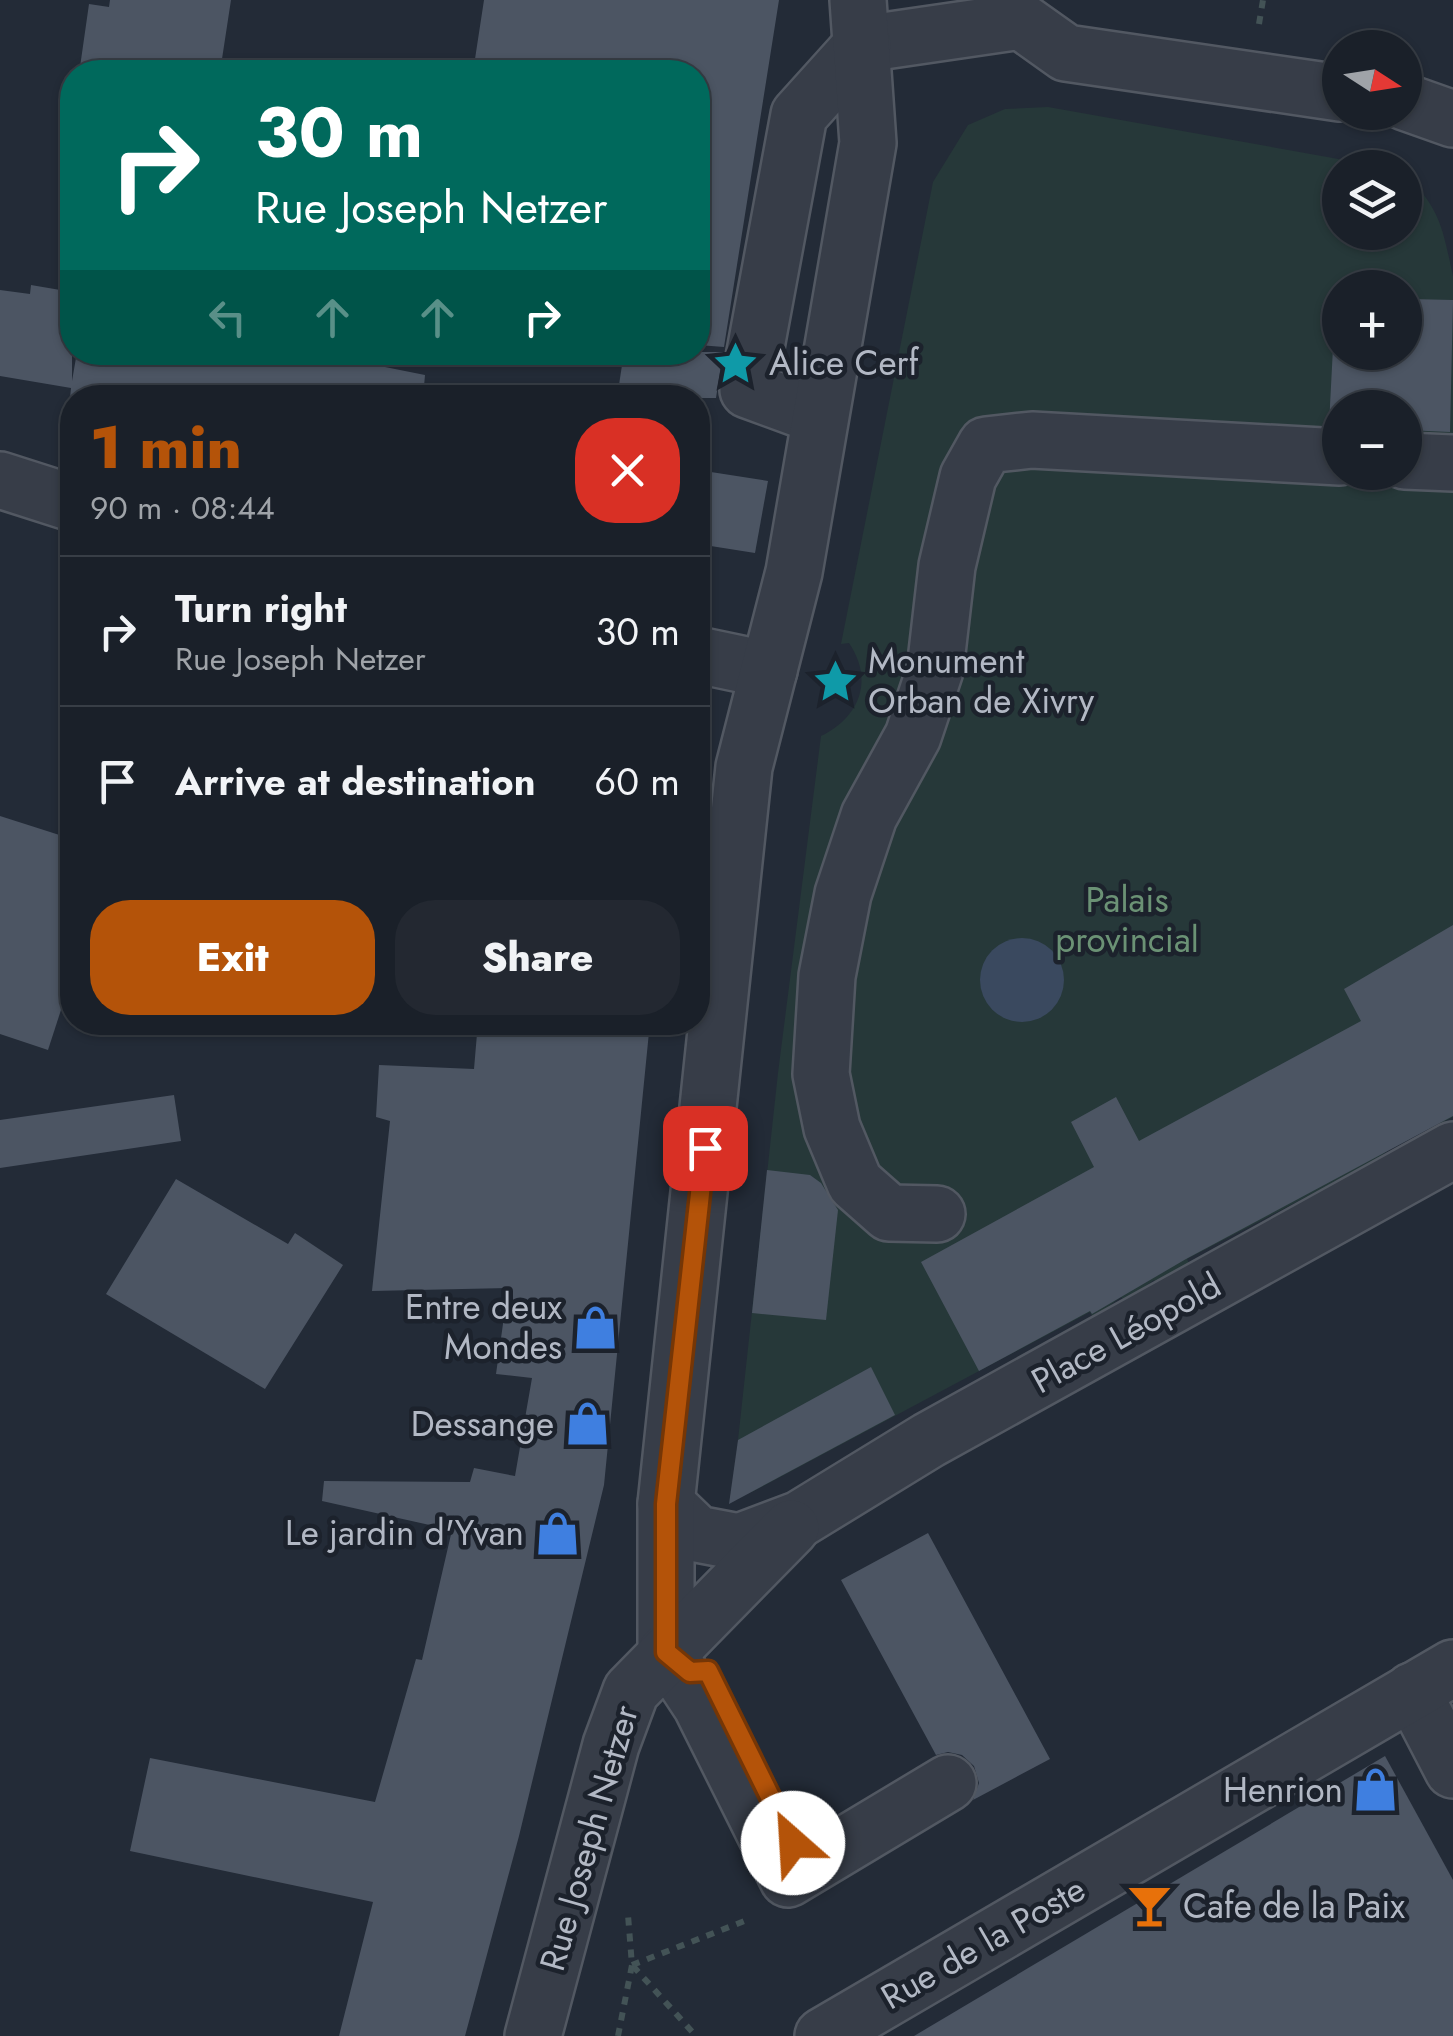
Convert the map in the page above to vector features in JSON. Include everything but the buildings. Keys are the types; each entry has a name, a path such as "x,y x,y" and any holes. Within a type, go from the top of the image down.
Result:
{"street":[{"path":"860,22 1023,10 1066,53 1322,90"},
{"path":"860,22 868,143 794,572 744,767 666,1504 666,1652 690,1672 708,1671 793,1843 941,1771"},
{"path":"819,416 748,390 799,115 860,22"},
{"path":"1422,108 1453,119"},
{"path":"937,1214 889,1214 855,1183 832,1128 821,1074 827,976 843,894 869,816 914,736 935,670 946,566 968,476 986,445 1032,440 1322,456"},
{"path":"1422,461 1453,463"},
{"path":"0,480 60,498"},
{"path":"710,658 769,670"},
{"name":"Place Léopold","path":"800,1518 929,1440 1453,1150"},
{"path":"666,1504 696,1534 739,1542 800,1518"},
{"name":"Rue Joseph Netzer","path":"532,2036 611,1745 630,1691 800,1518"},
{"path":"1433,1680 1453,1770"},
{"name":"Rue de la Poste","path":"823,2036 1433,1680"}],"path":[{"path":"618,2036 632,1965 696,2036"}],"green space":[{"name":"Palais provincial","path":"1048,107 1322,156 1322,250 1422,250 1422,193 1438,220 1453,276 1453,1117 1439,1124 1437,1120 1407,1135 1375,1161 1187,1259 1190,1265 1156,1283 1154,1280 1125,1301 1121,1297 1093,1318 1090,1312 752,1492 743,1492 738,1440 778,1073 821,736 845,719 859,696 861,670 857,657 849,643 841,644 933,182 968,125 1005,109"}],"water":[{"path":"1022,938 1038,941 1052,950 1061,964 1061,996 1052,1010 1038,1019 1022,1022 1006,1019 992,1010 983,996 980,980 983,964 992,950 1006,941"}],"place":[{"name":"Alice Cerf","path":"736,363"},
{"name":"Monument Orban de Xivry","path":"835,681"},
{"name":"Entre deux Mondes","path":"595,1327"},
{"name":"Dessange","path":"587,1424"},
{"name":"Le jardin d'Yvan","path":"557,1533"},
{"name":"Henrion","path":"1376,1790"},
{"name":"Cafe de la Paix","path":"1150,1906"}],"route":[{"path":"705,1148 666,1504 666,1652 690,1672 708,1671 793,1843"}]}
